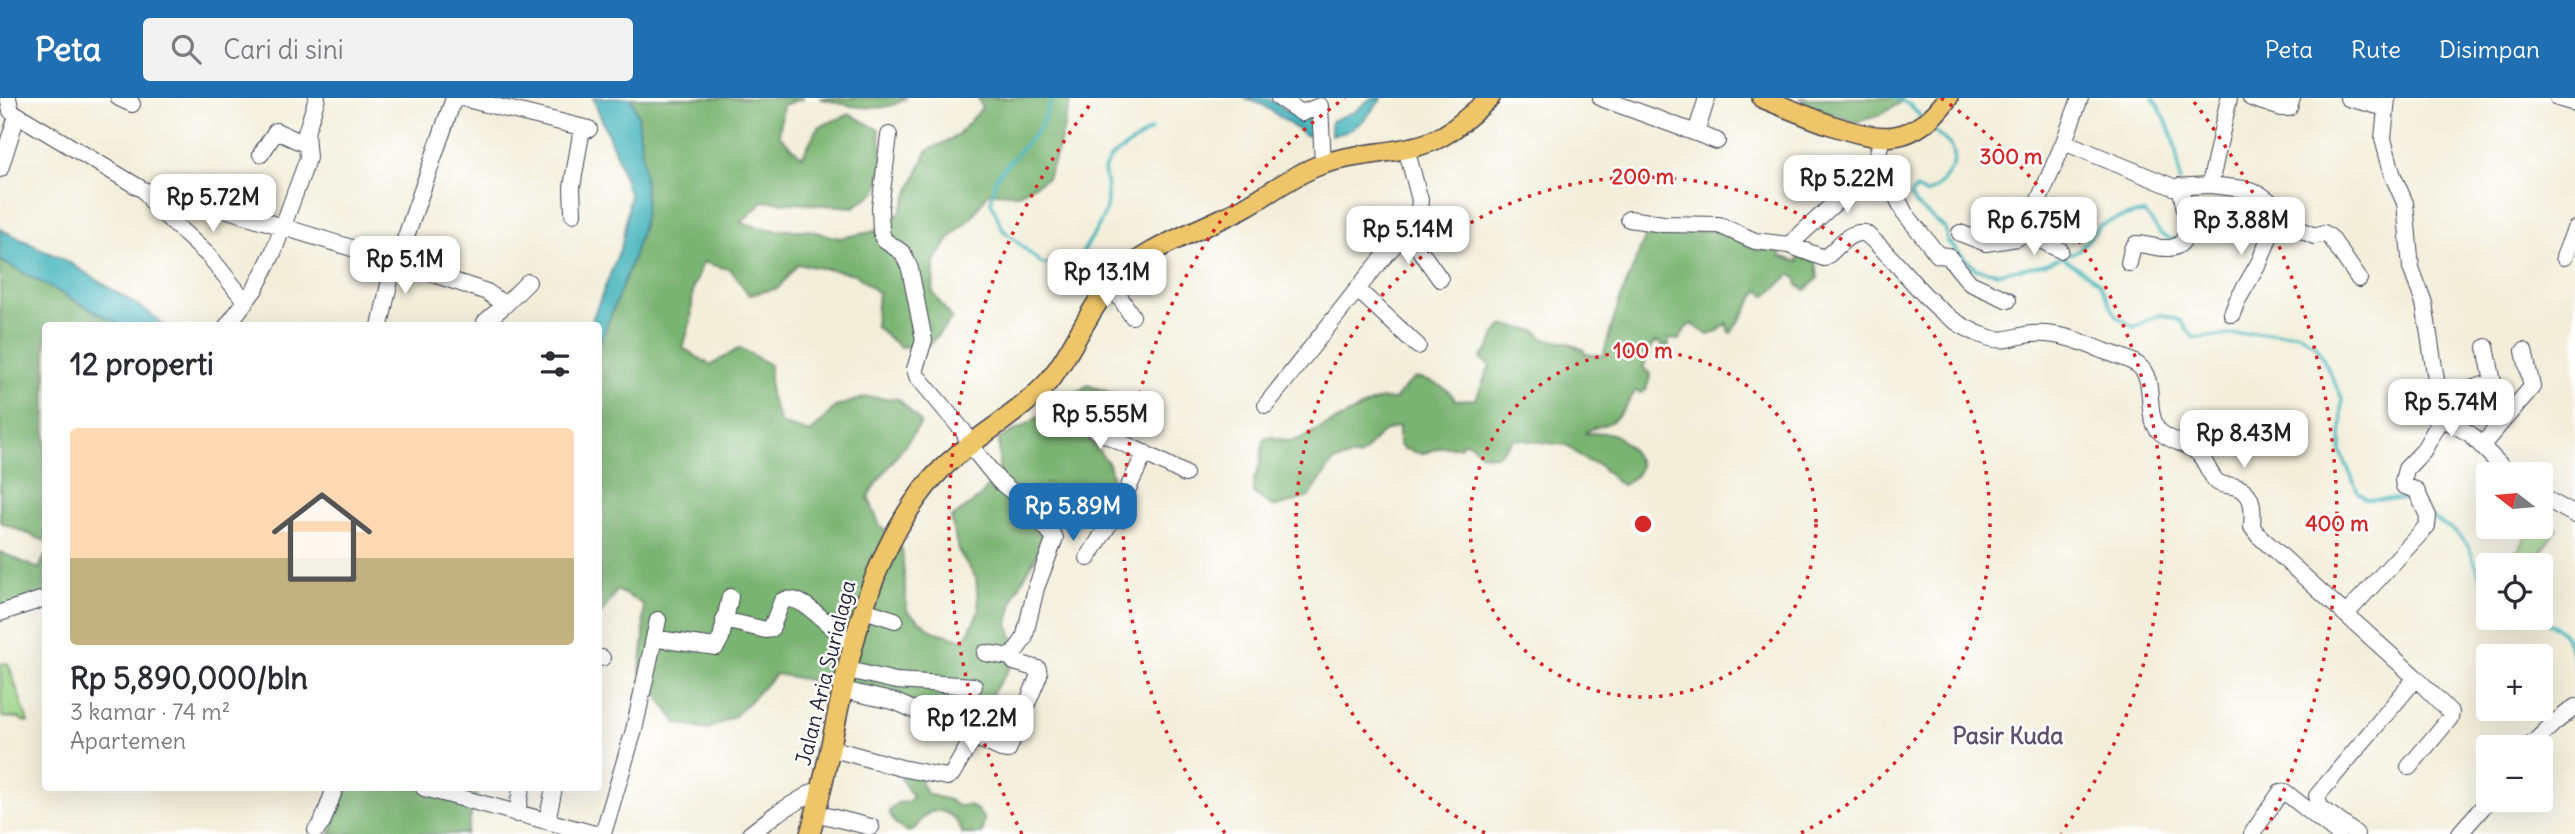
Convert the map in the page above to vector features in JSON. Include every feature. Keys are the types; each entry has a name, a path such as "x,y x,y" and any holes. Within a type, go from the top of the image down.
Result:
{"main road":[{"name":"Jalan Aria Surialaga","path":"810,834 855,643 881,561 904,519 928,484 969,444 1037,394 1058,371 1111,284 1143,257 1238,211 1296,176 1323,163 1432,142 1490,98"},
{"path":"1762,98 1839,127 1882,138 1896,137 1916,129 1934,117 1948,98"}],"street":[{"path":"8,98 11,111 145,191 182,196 394,261 487,292 505,305"},
{"path":"230,322 263,276 308,158 306,133 317,98"},
{"path":"381,322 394,261 403,245 454,98"},
{"path":"462,98 585,128 572,187 573,214"},
{"path":"1279,98 1302,113 1322,107 1323,163"},
{"path":"1601,98 1717,141"},
{"path":"1696,133 1707,98"},
{"path":"1960,233 1986,243 2017,238 2025,232 2080,98"},
{"path":"2210,185 2229,98"},
{"path":"2251,98 2281,108 2290,108 2292,98"},
{"path":"2347,98 2387,103 2383,139 2393,176 2405,203 2412,268 2424,303 2441,398 2442,418 2423,450 2404,474 2404,486 2416,490 2428,516 2427,526 2347,613"},
{"path":"2558,98 2575,103"},
{"path":"0,169 17,114"},
{"path":"261,154 276,131 307,145"},
{"path":"889,135 880,208 881,232 884,240 903,253 910,269 924,340 915,369 917,376 964,432 969,444 999,481 1020,498 1055,536 1036,588 1024,639 1011,657"},
{"path":"1789,245 1863,178 1876,159 1882,138"},
{"path":"2064,142 2172,185 2210,185 2244,189 2261,195 2280,209 2295,227 2314,236 2324,233 2331,238 2359,279"},
{"path":"1266,405 1357,289 1418,217 1420,209 1406,148"},
{"path":"1876,159 1904,212 1938,256 1948,256 1970,283 2008,300"},
{"path":"2129,263 2135,245 2178,246 2187,232 2172,185"},
{"path":"145,191 155,206 210,257 246,302"},
{"path":"2232,314 2236,301 2260,261 2280,209"},
{"path":"1629,219 1662,225 1719,225 1755,241 1789,245 1824,258 1848,236 1857,232 1865,233 1923,295 1972,330 2000,340 2030,334 2067,337 2139,366 2145,374 2151,412 2159,431 2169,439 2197,452 2222,485 2236,486 2244,491 2252,501 2254,531 2347,613 2451,713 2450,718 2409,767"},
{"path":"2564,257 2575,229"},
{"path":"1407,232 1440,279"},
{"path":"2025,232 2060,250"},
{"path":"485,322 528,282"},
{"path":"1111,284 1132,316"},
{"path":"1357,289 1418,346"},
{"path":"2441,398 2493,382 2486,347"},
{"path":"2482,446 2532,387 2524,351"},
{"path":"2470,390 2505,418"},
{"path":"1037,394 1069,417 1185,474"},
{"path":"2442,418 2470,434 2497,462"},
{"path":"1088,558 1117,511 1145,453"},
{"path":"2553,503 2575,515"},
{"path":"658,639 716,647 721,638 730,597"},
{"path":"0,613 42,599"},
{"path":"724,620 771,629 782,601 795,599 806,605 843,639 855,643"},
{"path":"864,610 895,621"},
{"path":"603,834 634,730 659,620"},
{"path":"843,690 896,702 1008,750 1039,675 1038,669 1014,662 1011,657 985,653"},
{"path":"848,670 895,681 974,686"},
{"path":"2356,834 2320,807 2317,796 2416,677"},
{"path":"2542,735 2573,707"},
{"path":"830,748 901,768 947,777 952,774 974,736"},
{"path":"316,830 322,823 334,791"},
{"path":"435,791 595,834"},
{"path":"516,814 521,791"},
{"path":"547,821 553,791"},
{"path":"750,834 776,814 813,792 820,793"},
{"path":"2252,834 2275,799 2285,792 2331,832"},
{"path":"2459,834 2478,812"},
{"path":"815,813 871,827"}],"green space":[{"path":"631,98 804,98 783,105 779,135 802,157 818,127 850,114 879,130 883,161 878,190 854,207 763,201 741,223 774,230 808,230 839,238 872,232 900,213 927,151 957,136 982,108 978,98 1071,98 1058,151 1047,178 1019,194 989,192 972,217 950,238 934,262 933,293 952,319 929,345 900,347 875,326 878,293 855,274 798,264 778,288 749,295 731,270 703,262 693,290 691,320 683,348 711,365 740,348 770,365 770,395 781,424 811,433 835,407 866,397 899,399 921,423 868,497 880,526 902,549 907,611 933,631 965,640 979,611 976,578 958,550 951,518 979,498 999,472 999,439 1088,385 1120,396 1115,425 1089,439 1109,464 1116,493 1095,521 1070,505 1047,483 1035,510 1046,538 1015,594 1008,624 1019,654 985,704 961,721 836,685 776,674 735,716 706,730 677,723 640,671 644,637 643,604 617,590 602,612 602,336 633,258 646,202 638,115"},
{"path":"819,98 906,98 887,107 875,108"},
{"path":"1801,98 1902,98 1898,104 1880,115 1857,122 1815,109"},
{"path":"1650,225 1673,232 1719,231 1759,250 1781,250 1780,256 1798,262 1798,256 1816,262 1818,278 1806,290 1798,286 1796,277 1790,275 1769,294 1765,295 1759,290 1731,333 1727,323 1717,332 1708,335 1692,324 1686,328 1679,340 1668,339 1669,346 1663,346 1657,341 1652,346 1643,368 1651,374 1646,390 1641,393 1636,391 1622,412 1611,422 1585,433 1614,435 1624,441 1632,451 1640,467 1636,475 1623,485 1599,465 1587,461 1566,445 1514,439 1497,456 1482,454 1464,442 1460,447 1441,447 1422,454 1399,445 1399,426 1380,435 1359,457 1352,456 1333,462 1309,497 1272,506 1253,493 1264,439 1272,437 1297,440 1375,401 1395,400 1415,378 1444,388 1455,400 1476,399 1490,365 1481,360 1481,357 1489,349 1502,326 1537,331 1544,339 1568,343 1584,350 1585,354 1603,356 1618,305"},
{"path":"0,260 114,322 42,322 42,540 0,522"},
{"path":"2525,539 2550,539 2541,553 2515,553"},
{"path":"0,552 39,569 42,562 42,599 0,612"},
{"path":"8,663 28,722 20,718 2,717 0,664"},
{"path":"903,771 923,774 921,784 927,794 949,800 958,806 969,805 977,810 984,819 982,834 962,834 951,816 937,811 928,814 910,832 899,827 889,811 897,803 908,802 913,797 901,779"},
{"path":"346,791 475,791 477,794 466,834 330,834"}],"water":[{"path":"593,98 631,98 638,115 646,202 643,225 633,258 602,338 602,322 591,322 622,244 630,196"},
{"path":"1244,98 1268,98 1297,117 1317,122 1318,134 1305,135 1263,105"},
{"path":"1371,98 1382,98 1354,127 1331,135 1331,121 1354,112"},
{"path":"0,229 68,262 150,313 160,322 114,322 0,260"}],"waterway":[{"path":"1053,98 1039,129 996,177 991,202 1003,230 1041,263 1066,269 1076,265 1105,212 1107,187 1104,170 1110,158 1151,130"},
{"path":"1894,98 1910,105 1921,117"},
{"path":"2153,98 2165,118 2172,138 2180,181"},
{"path":"1931,128 1952,148 1954,162 1948,175 1937,187 1926,194 1916,189 1911,196 1915,204 1946,229 1947,241 1976,269 1998,273 2045,264 2079,250 2100,225 2133,214 2145,213 2161,234 2174,239"},
{"path":"2062,257 2099,282 2116,316 2134,327 2160,314 2181,321 2194,338 2254,333 2298,333 2317,346 2342,398 2341,452 2358,492 2367,499 2415,499"},
{"path":"2433,517 2465,542 2476,566"},
{"path":"2553,625 2567,640 2575,669"}],"district":[{"name":"Pasir Kuda","path":"2008,736"}]}
